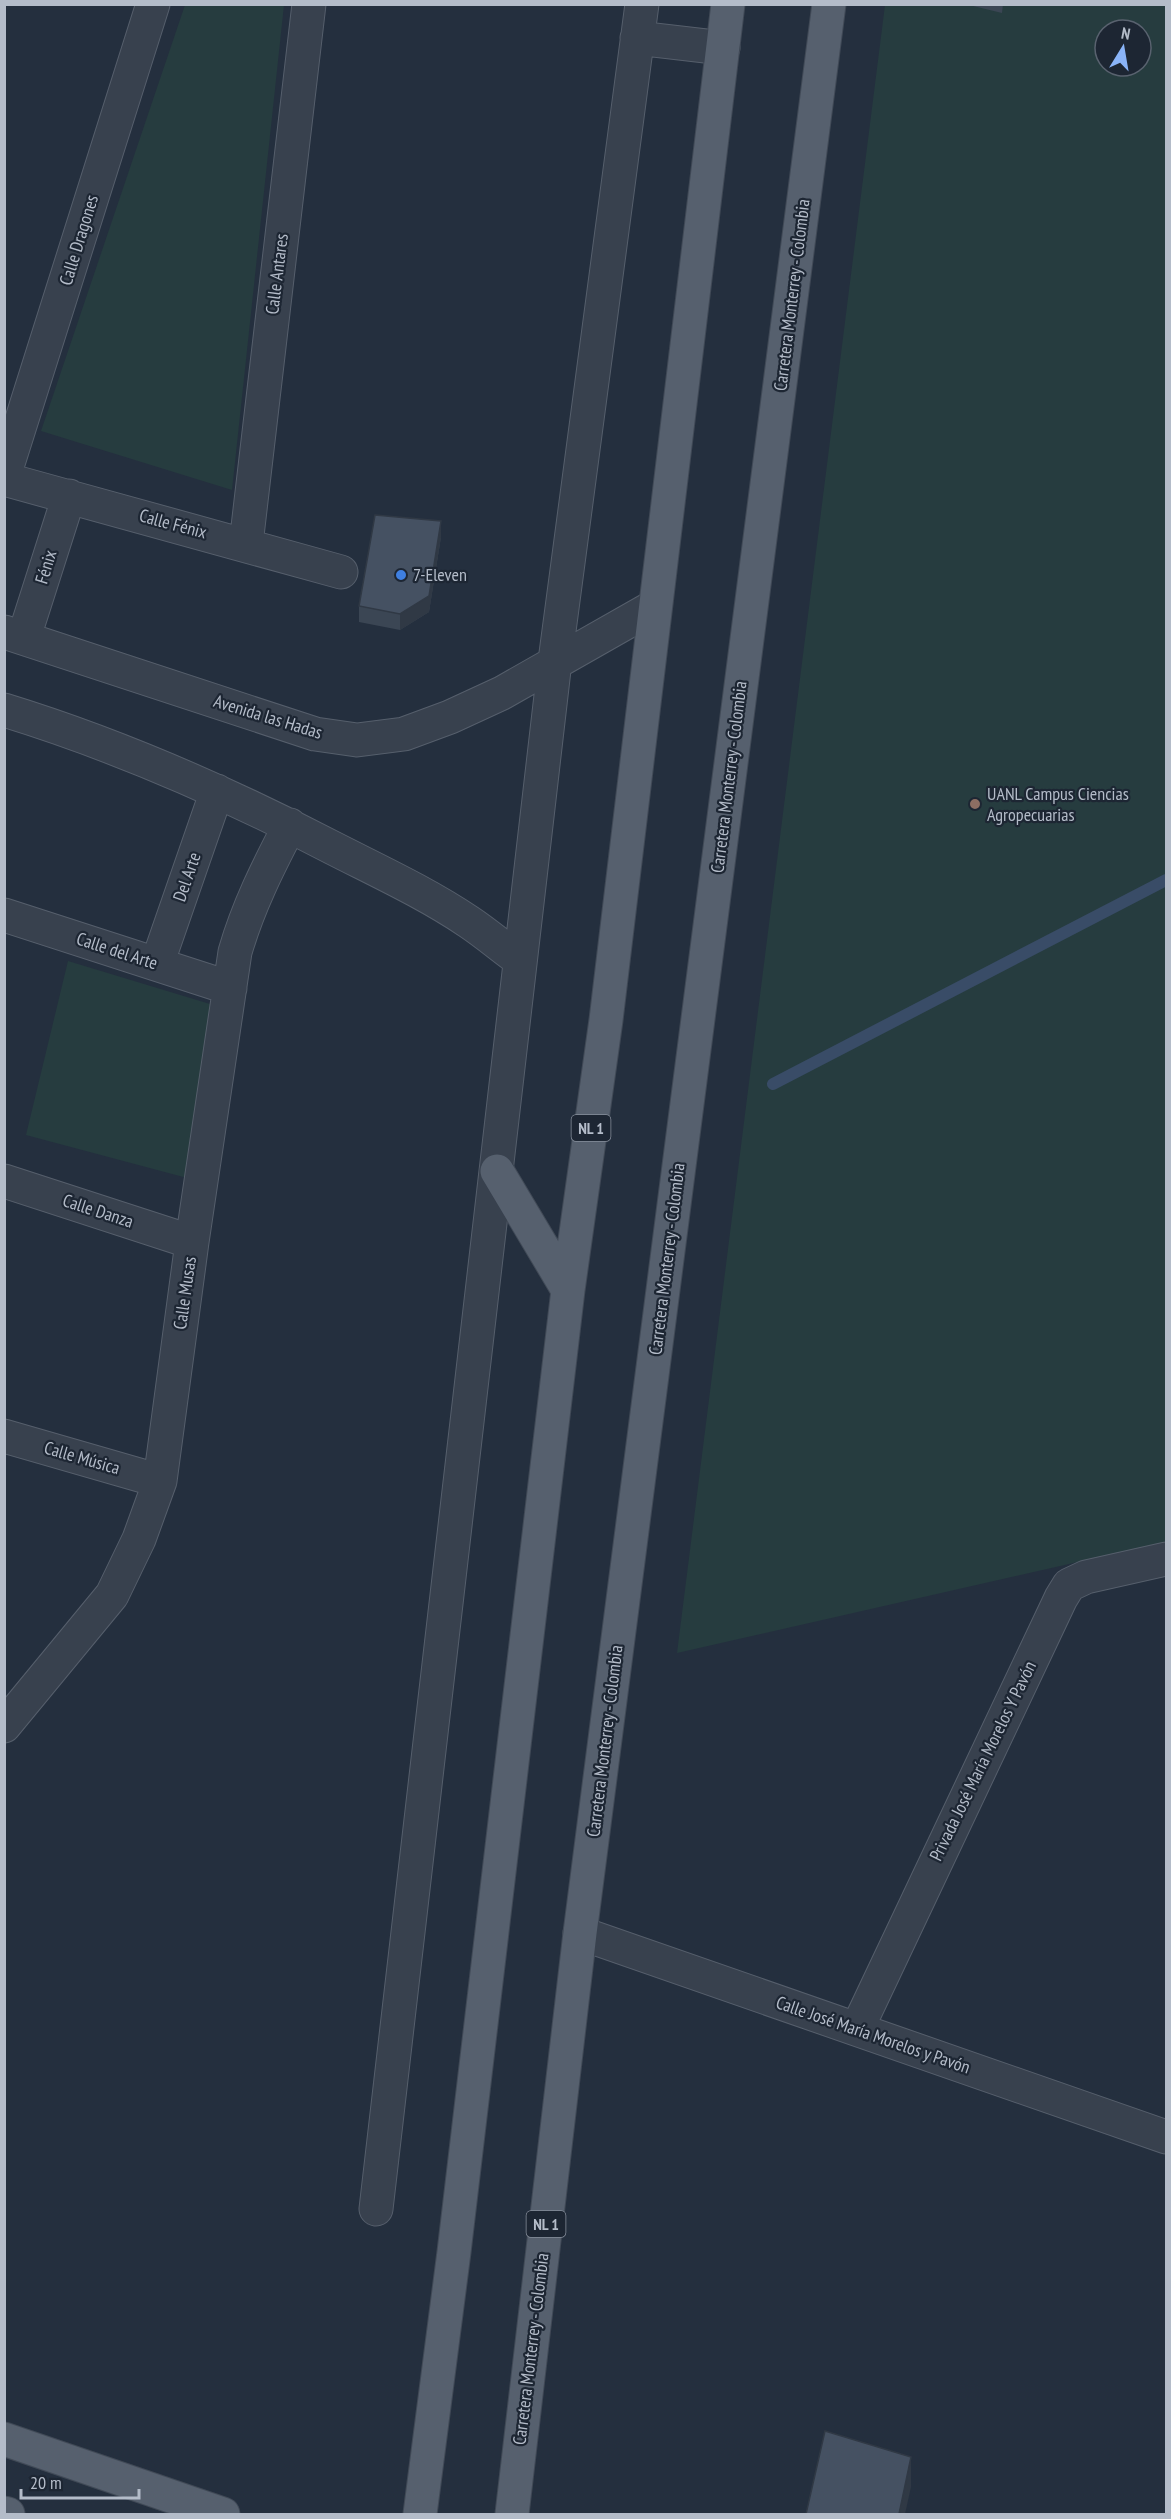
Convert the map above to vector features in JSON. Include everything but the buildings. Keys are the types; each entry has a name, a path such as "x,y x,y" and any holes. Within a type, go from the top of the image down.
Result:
{"main road":[{"name":"NL 1","path":"420,2514 454,2252 568,1290 606,1020 728,4"},
{"name":"Carretera Monterrey - Colombia","path":"512,2514 580,1933 829,4"},
{"path":"497,1171 568,1290"},
{"path":"4,2439 224,2514"}],"street":[{"name":"Calle Dragones","path":"4,477 153,4"},
{"name":"Calle Antares","path":"246,544 309,4"},
{"path":"376,2209 555,661 642,4"},
{"path":"637,38 723,48"},
{"name":"Calle Fénix","path":"4,477 341,572"},
{"name":"Fénix","path":"14,634 69,496"},
{"name":"Avenida las Hadas","path":"14,634 315,734 357,740 404,734 450,717 502,693 656,606"},
{"path":"4,710 121,749 290,825 437,902 520,960"},
{"name":"Del Arte","path":"157,964 217,791"},
{"name":"Calle Musas","path":"10,1710 112,1595 140,1539 160,1481 192,1242 236,952 245,918 259,885 290,825"},
{"name":"Calle del Arte","path":"4,915 230,988"},
{"name":"Calle Danza","path":"4,1181 192,1242"},
{"name":"Calle Música","path":"4,1436 160,1481"},
{"name":"Privada José María Morelos Y Pavón","path":"857,2029 1069,1585 1086,1577 1167,1560"},
{"name":"Calle José María Morelos y Pavón","path":"580,1933 1167,2137"}],"green space":[{"path":"185,5 284,5 232,490 41,431"},
{"name":"UANL Campus Ciencias Agropecuarias","path":"885,5 1166,5 1166,1542 677,1653"},
{"path":"68,961 210,1004 191,1179 26,1135"}],"waterway":[{"path":"773,1084 1166,880"}],"place":[{"name":"7-Eleven","path":"401,575"},
{"name":"UANL Campus Ciencias Agropecuarias","path":"975,804"}]}
